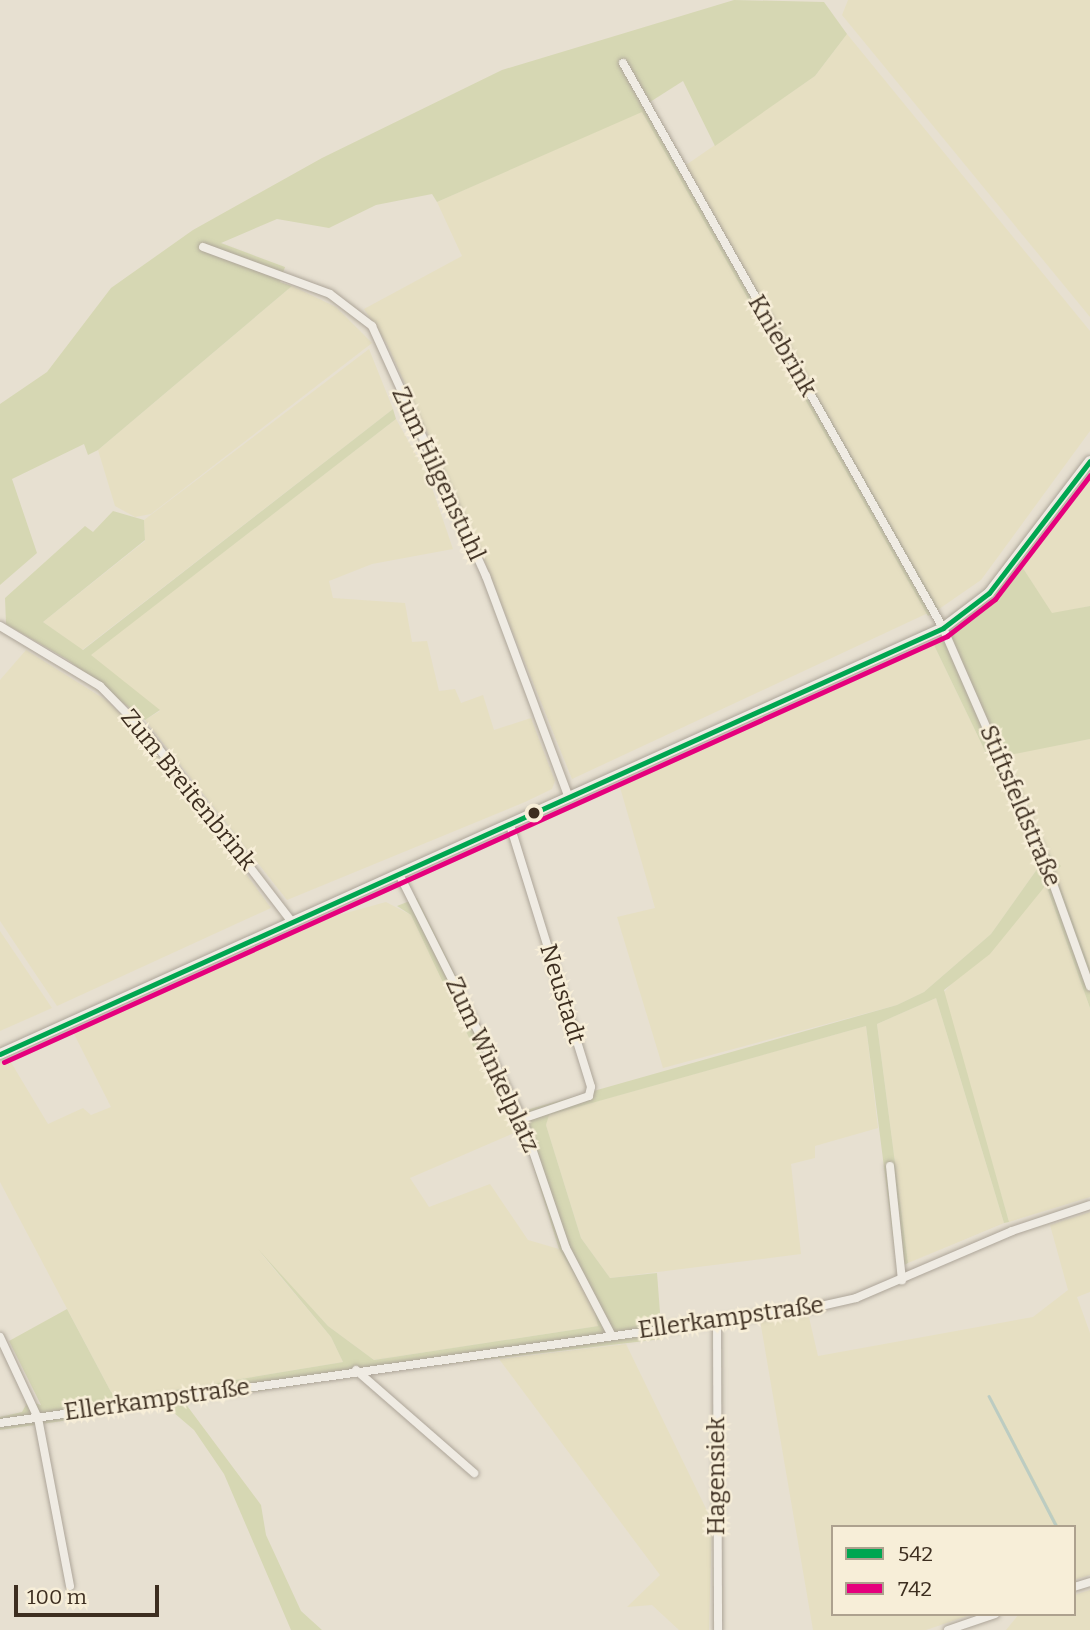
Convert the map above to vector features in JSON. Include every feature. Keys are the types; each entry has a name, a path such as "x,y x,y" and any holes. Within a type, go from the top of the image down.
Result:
{"main road":[{"path":"0,1054 943,628 989,593 1090,461"}],"street":[{"name":"Kniebrink","path":"623,63 943,628"},
{"name":"Zum Hilgenstuhl","path":"203,247 330,294 372,327 486,576 569,798"},
{"name":"Zum Breitenbrink","path":"0,626 100,687 150,737 292,922"},
{"name":"Stiftsfeldstraße","path":"943,628 1046,864 1090,986"},
{"name":"Neustadt","path":"510,825 591,1087 589,1097 522,1119"},
{"name":"Zum Winkelplatz","path":"399,874 522,1119 566,1248 612,1335"},
{"path":"890,1166 902,1280"},
{"name":"Ellerkampstraße","path":"0,1423 356,1370 717,1322 856,1298 1012,1231 1090,1205"},
{"name":"Hagensiek","path":"717,1322 718,1630"},
{"path":"0,1337 5,1355 38,1418 70,1586"},
{"path":"356,1370 474,1473"},
{"path":"948,1630 989,1616"}],"shaded area":[{"path":"848,0 1090,0 1090,317 842,15"},
{"path":"847,34 1090,331 1090,431 981,580 939,609 686,165 815,76"},
{"path":"642,111 928,613 572,779 478,546 387,344 364,309 462,256 437,202"},
{"path":"292,286 336,307 372,343 151,514 135,517 115,506 98,450"},
{"path":"369,349 393,409 82,650 43,622 145,541 144,520"},
{"path":"396,419 428,476 453,549 372,564 329,581 333,598 405,603 412,642 427,641 439,691 455,689 461,703 483,695 494,730 531,718 555,781 552,789 525,802 287,900 145,720 160,711 90,655"},
{"path":"1090,471 1090,606 1052,614 1019,562"},
{"path":"933,643 1040,865 991,934 924,992 897,1005 663,1068 617,917 655,908 619,784"},
{"path":"26,650 106,700 147,739 271,908 57,1006 0,921 0,680"},
{"path":"1090,739 1090,968 1055,872 1060,866 1047,852 1003,755"},
{"path":"1046,885 1090,1008 1090,1197 1009,1222 943,993"},
{"path":"386,902 411,915 514,1133 410,1178 429,1207 490,1184 528,1240 559,1249 593,1306 598,1326 374,1360 328,1326 258,1250 331,1337 343,1362 121,1399 111,1392 0,1182 0,1062 9,1059 48,1124 83,1108 91,1115 111,1107 72,1030 324,919"},
{"path":"0,931 52,1008 0,1031"},
{"path":"936,998 1004,1223 908,1263 877,1024"},
{"path":"866,1026 878,1128 815,1146 815,1158 791,1164 801,1254 610,1278 581,1238 546,1125 548,1115"},
{"path":"1090,1212 1090,1292 1077,1297 1090,1333 1090,1575 1076,1579 1076,1525 1058,1525 990,1396 1054,1525 831,1525 831,1616 967,1616 926,1630 813,1630 760,1320 808,1313 818,1356 1033,1317 1068,1290 1050,1225"},
{"path":"626,1344 712,1521 709,1630 679,1630 652,1605 627,1607 660,1575 499,1359"},
{"path":"1090,1590 1090,1630 1006,1630 1017,1616 1076,1616 1076,1594"}],"green space":[{"path":"734,0 824,2 847,34 815,76 715,146 683,81 650,102 939,609 928,616 642,112 437,202 432,194 376,205 329,228 277,219 221,243 285,267 280,282 292,286 98,450 88,455 84,444 12,479 37,553 0,585 0,404 47,372 111,288 193,230 322,158 502,70"},
{"path":"393,409 396,419 91,655 160,710 145,720 68,660 6,624 5,598 85,526 93,532 113,511 144,520 145,540 43,622 83,650"},
{"path":"1019,562 1052,613 1090,606 1090,739 1004,756 1047,852 1061,866 1055,872 1090,968 1090,1008 1046,885 990,954 944,990 1009,1222 1004,1223 936,998 877,1024 908,1263 897,1269 866,1026 549,1115 546,1125 581,1238 610,1278 657,1273 662,1339 372,1373 185,1403 261,1505 266,1535 301,1611 322,1630 291,1630 224,1474 194,1430 166,1406 0,1430 0,1417 22,1412 28,1401 41,1405 9,1341 67,1309 111,1392 121,1399 343,1362 331,1337 258,1249 328,1326 374,1360 598,1326 593,1306 559,1249 522,1130 514,1133 411,915 397,906 417,898 523,1111 897,1005 924,992 991,934 1040,865 933,643 996,593"},
{"path":"990,1395 1058,1525 1054,1525"}],"waterway":[{"path":"989,1396 1056,1525"}],"transit line":[{"name":"542","path":"0,1054 943,628 989,593 1090,461"},
{"name":"742","path":"4,1062 947,636 995,599 1090,475"}]}
